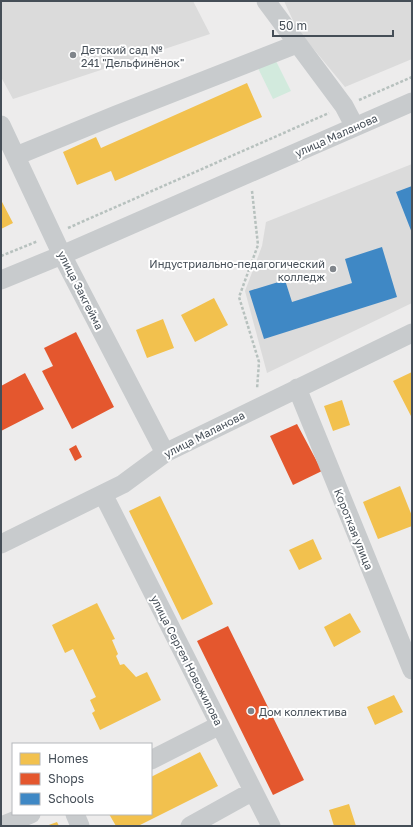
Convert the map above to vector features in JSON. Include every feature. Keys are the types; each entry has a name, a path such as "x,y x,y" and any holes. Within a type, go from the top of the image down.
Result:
{"street":[{"path":"266,1 344,106 355,127"},
{"path":"16,156 297,44"},
{"name":"улица Маланова","path":"1,280 62,255 412,102"},
{"name":"улица Закгейма","path":"1,125 62,255 165,453"},
{"name":"улица Маланова","path":"1,544 123,484 165,453 296,388 412,333"},
{"name":"Короткая улица","path":"296,388 412,670"},
{"name":"улица Сергея Новожилова","path":"103,494 271,826"},
{"path":"152,759 220,725"},
{"path":"190,826 253,790"},
{"path":"1,826 29,815"},
{"path":"74,815 80,826"}],"path":[{"path":"1,256 53,235 412,77"},
{"path":"246,150 250,172 258,245 239,297 259,362 256,408"}],"shaded area":[{"name":"Детский сад № 241 \"Дельфинёнок\"","path":"1,1 193,1 210,34 13,99 1,77"},
{"path":"284,1 412,1 412,59 345,87 297,29"},
{"name":"Индустриально-педагогический колледж","path":"412,164 412,303 267,373 245,291 262,246 266,222"}],"green space":[{"path":"275,59 291,91 273,99 257,66"}],"building: Homes":[{"path":"247,83 262,117 115,181 111,171 77,185 63,152 96,137 101,148"},
{"path":"1,200 13,223 1,229"},
{"path":"214,298 228,325 195,342 181,315"},
{"path":"163,319 174,348 147,358 136,330"},
{"path":"412,372 412,418 393,381"},
{"path":"342,400 350,425 333,431 324,406"},
{"path":"400,486 412,516 412,526 378,539 363,502"},
{"path":"160,496 213,604 182,620 129,511"},
{"path":"313,539 322,559 299,570 289,550"},
{"path":"97,603 115,639 112,640 118,654 116,656 120,665 124,664 136,677 147,672 161,700 100,730 92,713 95,711 90,700 96,697 73,649 65,653 52,625"},
{"path":"350,613 361,632 334,647 324,627"},
{"path":"394,695 403,712 375,725 367,707"},
{"path":"200,752 218,786 138,826 116,826 110,815 152,815 152,776"},
{"path":"349,804 356,826 334,826 329,810"},
{"path":"57,822 59,826 46,826"}],"building: Shops":[{"path":"76,332 114,407 72,429 42,371 53,366 44,348"},
{"path":"25,373 44,409 1,431 1,386"},
{"path":"297,424 322,471 293,485 270,436"},
{"path":"76,445 82,457 75,461 69,449"},
{"name":"Дом коллектива","path":"228,626 304,780 273,795 197,641"}],"building: Schools":[{"path":"412,186 412,233 396,192"},
{"path":"382,247 397,297 264,339 249,291 285,280 292,302 352,283 345,259"}],"place":[{"name":"Детский сад № 241 \"Дельфинёнок\"","path":"73,55"},
{"name":"Индустриально-педагогический колледж","path":"333,269"},
{"name":"Дом коллектива","path":"251,711"}]}
